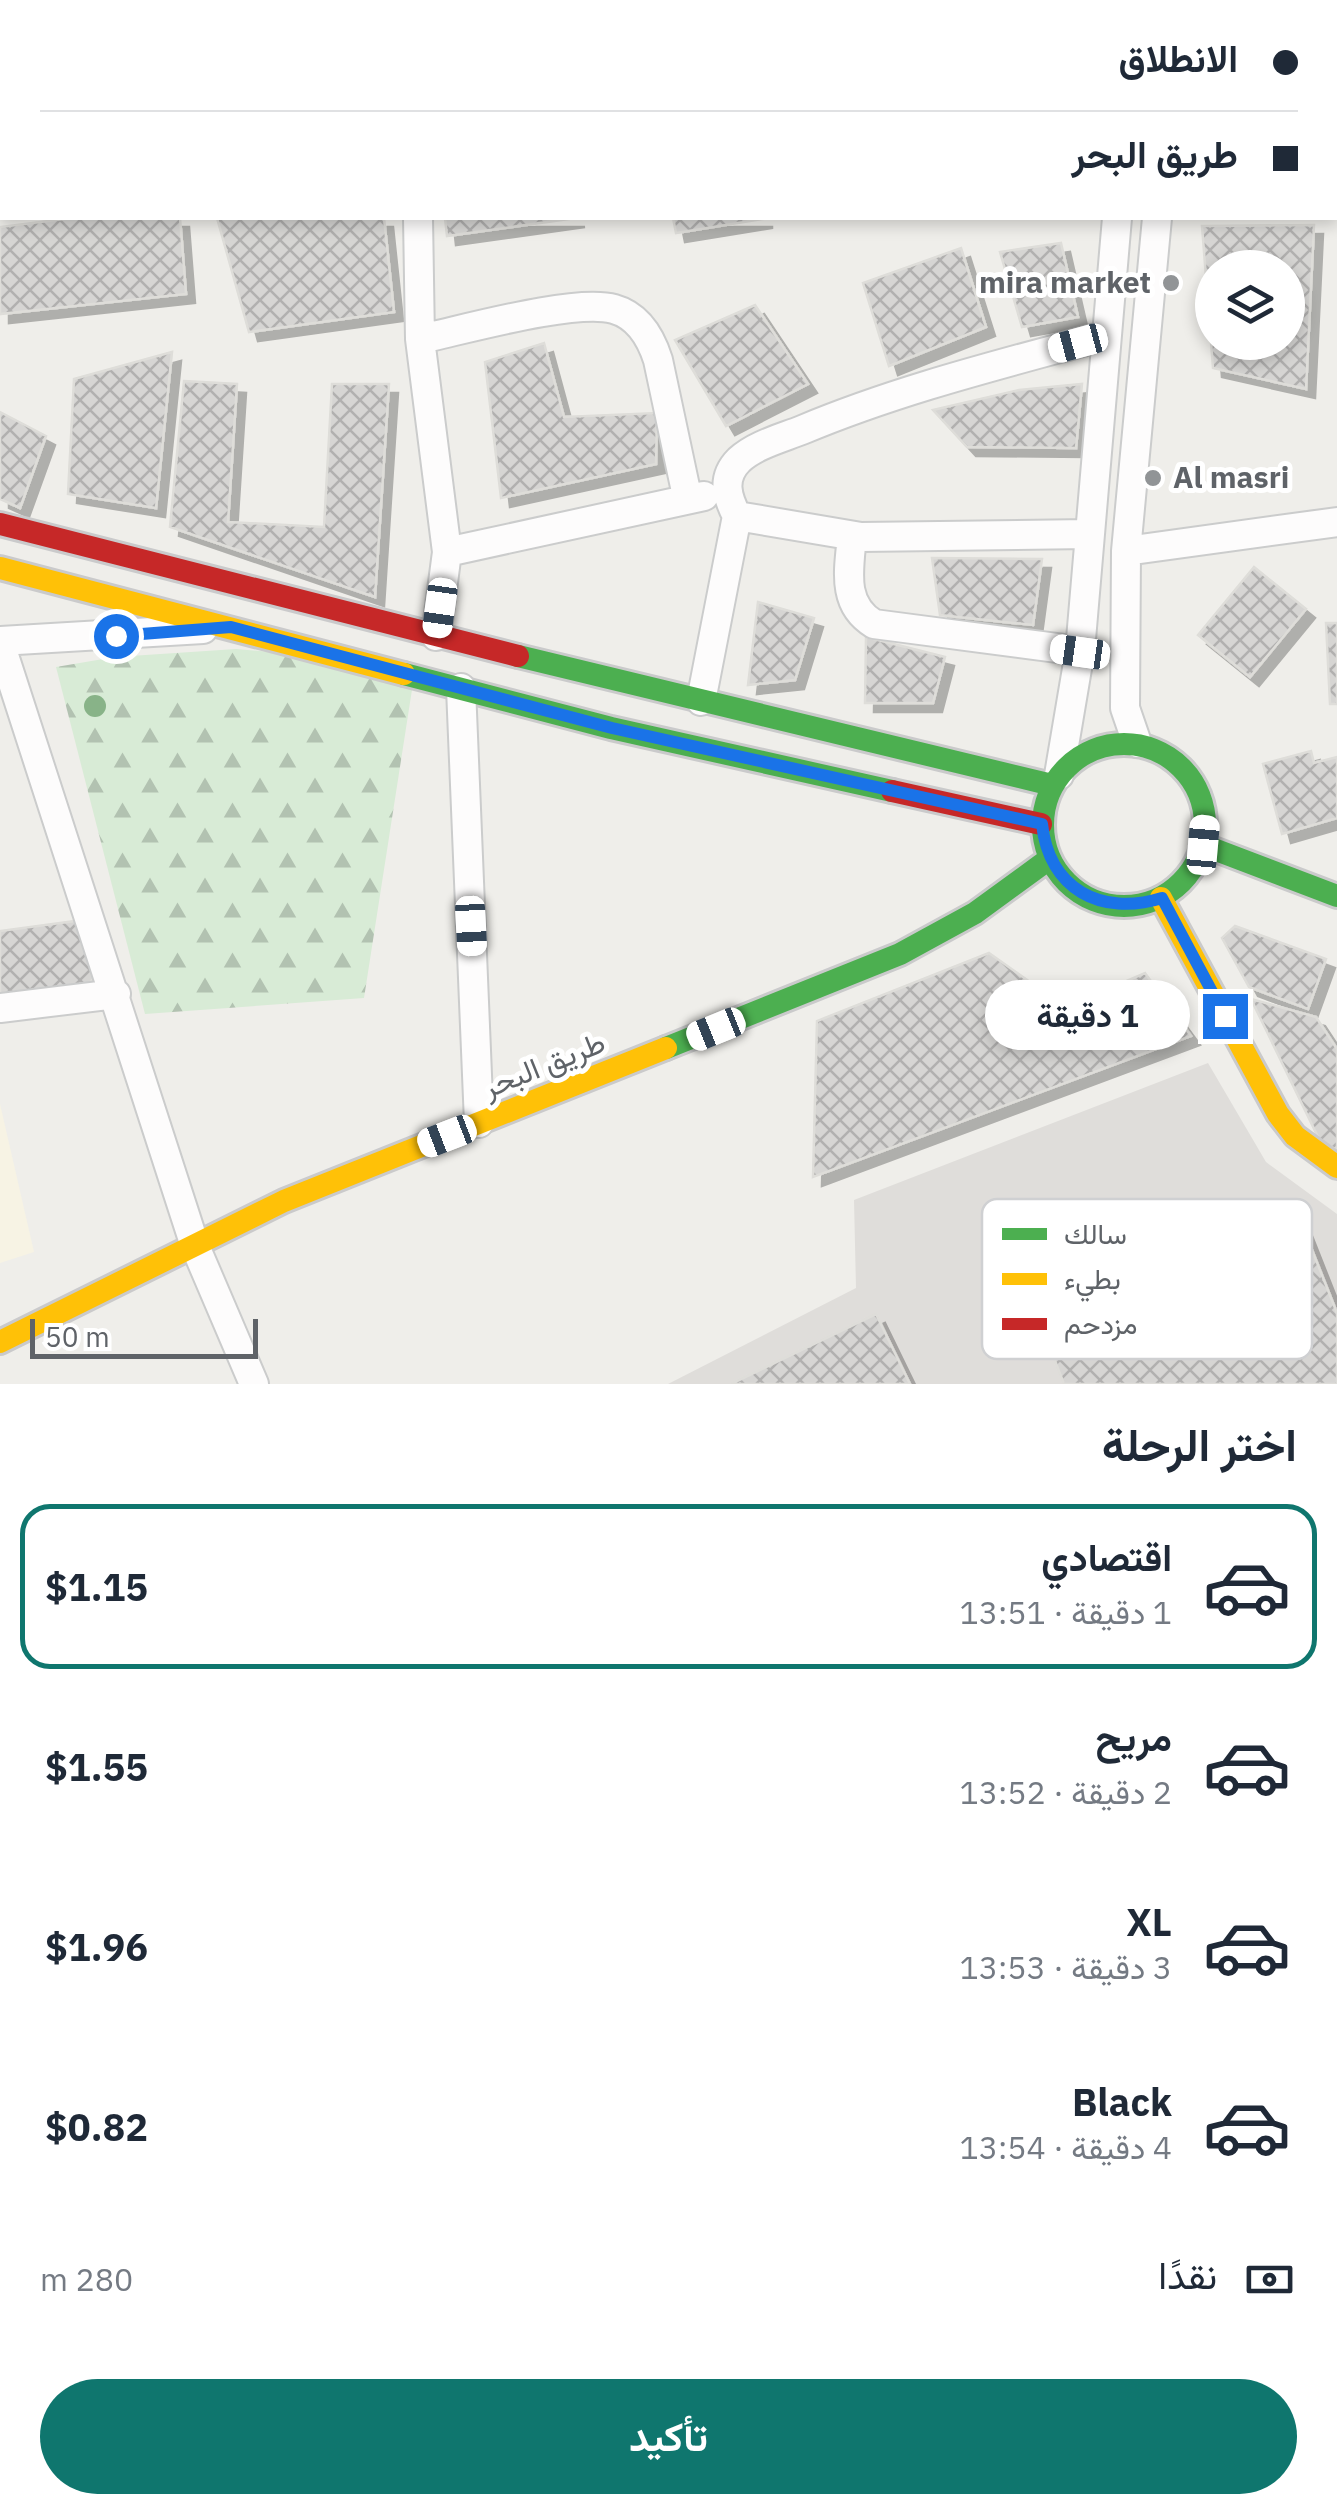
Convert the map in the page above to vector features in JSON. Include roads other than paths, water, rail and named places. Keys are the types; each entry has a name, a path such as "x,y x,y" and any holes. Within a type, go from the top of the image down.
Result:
{"main road":[{"path":"0,524 701,701 1055,780"},
{"path":"0,568 612,728 1042,824"},
{"path":"1136,743 1162,752 1184,768 1199,791 1206,818 1203,845 1194,866 1162,898 1136,906 1110,906 1085,897 1064,881 1049,859 1042,824 1055,780 1080,756 1107,744 1136,743"},
{"path":"1203,845 1337,896"},
{"name":"طريق البحر","path":"0,1342 284,1201 900,954 975,913 1049,859"},
{"path":"1162,898 1278,1114 1295,1136 1337,1167"}],"street":[{"path":"418,220 420,339 447,552 436,636"},
{"path":"1055,780 1080,652 1117,220"},
{"path":"1136,743 1125,708 1126,552 1157,220"},
{"path":"420,339 597,306 617,310 644,329 652,342 687,496"},
{"path":"701,701 732,506 729,476 739,460 760,447 882,400 1104,336"},
{"path":"447,552 687,496 852,536 1089,534"},
{"path":"1126,552 1337,522"},
{"path":"852,536 849,592 857,610 874,624 1080,652"},
{"path":"231,627 0,642 196,1246 254,1384"},
{"path":"461,688 479,1124"},
{"path":"0,1008 116,994"}],"place":[{"name":"mira market","path":"1171,283"},
{"name":"Al masri","path":"1153,478"}]}
